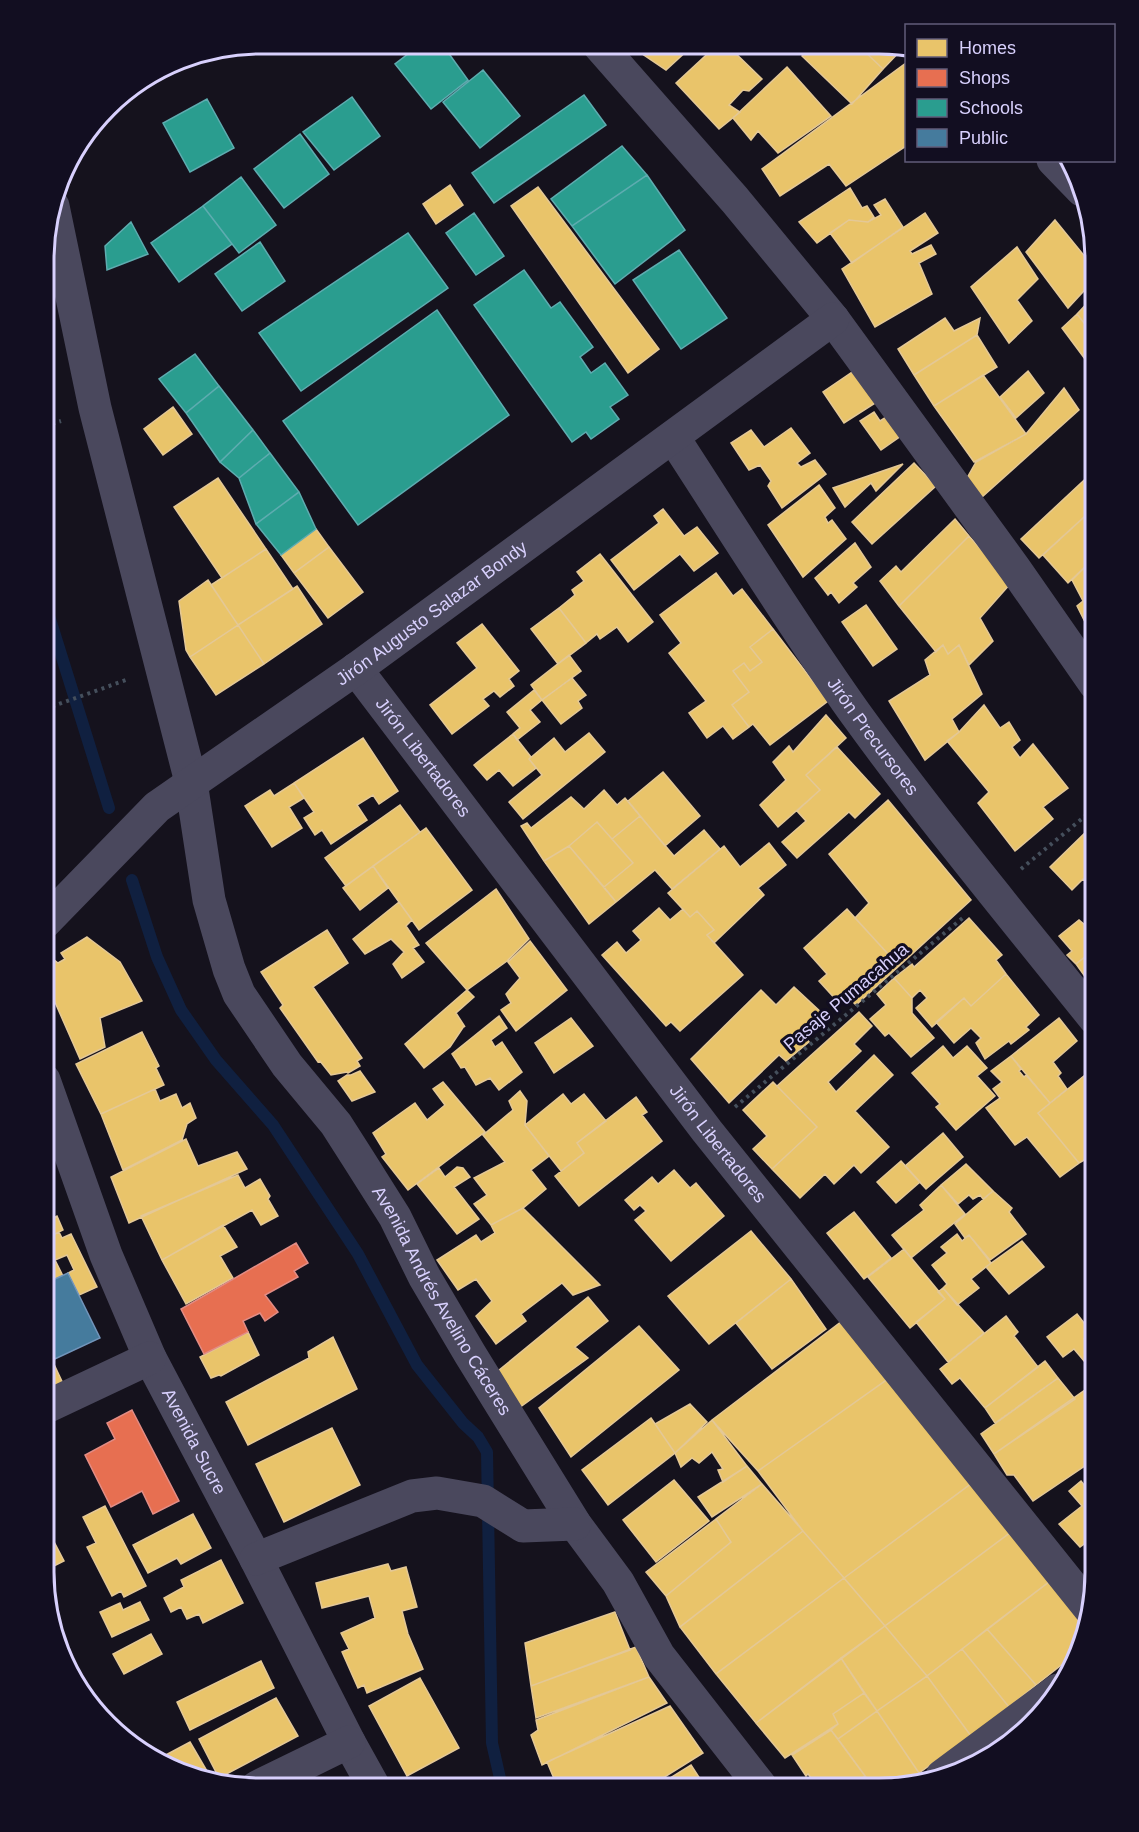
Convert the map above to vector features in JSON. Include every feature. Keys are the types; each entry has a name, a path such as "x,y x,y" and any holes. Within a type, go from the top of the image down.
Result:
{"street":[{"path":"606,54 735,200 832,319 1016,569 1085,669"},
{"name":"Avenida Andrés Avelino Cáceres","path":"57,226 95,408 191,782 209,900 229,969 239,994 281,1057 336,1124 359,1160 395,1217 424,1276 470,1354 575,1524 618,1582 659,1656 754,1778"},
{"name":"Jirón Augusto Salazar Bondy","path":"54,913 157,807 356,669 832,319"},
{"name":"Jirón Precursores","path":"673,437 799,631 855,712 993,892 1085,1007"},
{"name":"Jirón Libertadores","path":"356,669 707,1131 1083,1600"},
{"name":"Avenida Sucre","path":"54,1108 106,1255 150,1358 369,1778"},
{"path":"54,1403 150,1358"},
{"path":"256,1559 412,1496 436,1493 483,1501 523,1526 575,1524"},
{"path":"967,1758 1034,1708"},
{"path":"275,1778 349,1742"}],"path":[{"path":"54,423 58,422"},
{"path":"54,706 127,680"},
{"path":"1018,872 1085,816"},
{"name":"Pasaje Pumacahua","path":"737,1106 972,910"}],"building: Homes":[{"path":"642,54 683,54 666,70"},
{"path":"707,54 736,54 762,79 749,91 743,90 729,105 740,112 719,129 676,83"},
{"path":"804,54 867,54 883,69 852,104 802,56"},
{"path":"867,54 896,55 883,69"},
{"path":"905,64 905,147 846,186 829,164 780,196 762,169"},
{"path":"787,67 831,116 778,153 758,131 751,140 733,118"},
{"path":"450,185 463,205 436,224 423,204"},
{"path":"538,187 659,349 628,373 511,206"},
{"path":"850,188 862,208 867,206 874,217 868,222 849,220 817,243 799,222"},
{"path":"885,199 903,227 852,263 830,233 849,220 868,222 881,215 874,205"},
{"path":"925,213 938,233 910,251 912,254 931,245 936,254 919,263 932,294 875,327 842,269"},
{"path":"1055,220 1085,256 1085,290 1068,308 1026,252"},
{"path":"1017,247 1038,279 1017,300 1032,321 1009,343 971,287"},
{"path":"1085,306 1085,324 1077,314"},
{"path":"1077,314 1085,324 1085,359 1062,328"},
{"path":"945,318 954,331 980,318 977,335 914,375 898,349"},
{"path":"977,335 997,367 934,406 914,375"},
{"path":"861,366 883,398 844,423 823,392"},
{"path":"1028,371 1044,393 1016,418 1000,397"},
{"path":"983,375 1026,434 974,462 934,406"},
{"path":"1064,388 1079,410 981,498 967,478 976,462 1026,434"},
{"path":"173,407 192,434 163,455 144,429"},
{"path":"874,412 880,421 894,412 908,431 881,450 860,421"},
{"path":"791,428 810,453 797,463 801,467 815,460 826,474 782,508 768,486 771,481 760,465 749,470 731,443 751,430 764,447"},
{"path":"914,463 936,486 872,544 852,522"},
{"path":"903,464 876,491 871,483 845,507 833,488"},
{"path":"218,478 266,549 222,578 174,507"},
{"path":"1085,479 1085,516 1039,558 1021,539"},
{"path":"819,485 835,508 825,517 828,523 832,520 846,539 803,577 768,525"},
{"path":"663,509 684,536 697,527 718,553 694,571 680,554 634,590 611,560 659,523 654,516"},
{"path":"1085,516 1085,567 1068,583 1043,555"},
{"path":"955,519 969,536 899,606 880,581 896,566 901,572"},
{"path":"316,529 329,547 294,573 281,555"},
{"path":"969,536 1011,583 980,618 993,641 969,665 959,645 948,654 943,645 936,652 899,606"},
{"path":"855,543 871,567 853,583 857,587 839,603 831,592 828,595 815,578"},
{"path":"329,547 363,592 328,618 294,573"},
{"path":"266,549 293,589 238,625 211,585"},
{"path":"600,554 653,622 628,642 617,627 600,639 597,634 586,643 559,608 575,595 572,590 584,581 577,572"},
{"path":"1085,567 1085,622 1077,606 1083,601 1072,580"},
{"path":"716,573 733,596 742,589 773,629 750,647 762,662 750,671 744,663 733,671 749,692 732,705 749,727 733,739 723,726 707,738 689,713 706,701 669,653 681,643 660,615"},
{"path":"208,580 238,625 190,657 186,650 179,601"},
{"path":"297,586 322,624 264,664 238,625"},
{"path":"866,605 897,649 873,666 842,622"},
{"path":"559,608 586,643 558,664 531,629"},
{"path":"482,624 519,671 509,679 514,686 500,697 494,691 483,699 489,706 452,734 430,705 477,668 457,643"},
{"path":"238,625 264,664 216,695 190,657"},
{"path":"773,629 828,701 770,745 753,724 749,727 732,705 749,692 733,671 744,663 750,671 762,662 750,647"},
{"path":"943,645 948,654 959,645 982,694 952,719 959,732 925,760 889,701 930,675 925,660"},
{"path":"569,655 581,671 542,700 531,685"},
{"path":"572,678 586,695 578,701 582,708 561,724 542,700"},
{"path":"534,690 542,700 530,710 540,722 517,740 513,734 520,728 507,712"},
{"path":"984,705 1000,728 1009,722 1020,740 1012,747 1020,758 1033,744 1068,788 1043,807 1053,819 1015,851 978,803 989,792 947,741 959,732"},
{"path":"826,715 846,738 806,775 820,790 778,827 760,805 786,780 773,762 789,746 793,752"},
{"path":"589,733 605,752 523,819 509,802 542,775 529,759 554,738 565,752"},
{"path":"513,734 531,757 529,759 536,768 513,786 499,770 487,780 474,765"},
{"path":"363,738 398,791 379,804 373,795 357,805 367,820 331,844 322,830 315,835 304,818 314,812 294,783"},
{"path":"837,747 880,794 855,818 849,812 797,858 782,842 806,821 797,811 820,790 806,775"},
{"path":"663,772 700,816 665,846 628,801"},
{"path":"294,783 304,798 289,807 302,828 272,847 245,806 270,790 274,796"},
{"path":"604,790 617,805 625,798 640,816 612,839 597,822 569,846 544,861 521,826 527,823 531,828 571,797 584,809"},
{"path":"888,800 971,900 899,966 855,918 869,903 829,854"},
{"path":"400,805 420,832 346,886 325,858"},
{"path":"640,816 674,856 704,830 720,849 672,889 655,870 616,902 604,887 633,863 612,839"},
{"path":"597,822 633,863 604,887 569,846"},
{"path":"426,828 472,890 419,930 373,866"},
{"path":"1085,833 1085,881 1083,879 1072,890 1050,867"},
{"path":"769,843 786,865 758,888 764,895 714,943 707,935 714,930 697,911 690,917 668,893 724,846 740,867"},
{"path":"569,846 616,902 589,924 544,861"},
{"path":"373,866 388,888 360,910 343,888"},
{"path":"496,889 529,939 507,961 467,990 426,943"},
{"path":"399,902 412,920 406,926 419,945 413,948 424,962 402,978 393,964 404,952 391,939 365,954 353,939"},
{"path":"659,908 670,920 683,909 690,917 697,911 714,930 707,935 743,975 680,1031 671,1022 666,1026 602,955 617,942 626,953 641,940 633,931"},
{"path":"847,909 899,966 856,1005 846,995 838,1002 819,981 827,974 804,948"},
{"path":"969,918 1002,955 996,960 1006,974 971,1006 964,998 932,1027 916,1008 927,998 920,990 912,998 894,978 912,964 914,967"},
{"path":"1079,920 1085,925 1085,957 1076,964 1067,955 1072,951 1059,936"},
{"path":"327,930 348,963 313,987 362,1058 357,1061 360,1066 348,1073 331,1075 320,1061 318,1062 280,1008 283,1005 261,972"},
{"path":"87,937 120,962 142,1001 100,1018 105,1047 80,1059 54,1000 54,960 58,963 65,959 61,953"},
{"path":"530,941 567,990 516,1031 501,1010 511,1003 506,994 520,978 508,962"},
{"path":"1085,957 1085,977 1076,964"},
{"path":"1006,974 1039,1015 1026,1027 1029,1030 1011,1044 1009,1041 985,1059 976,1043 981,1038 971,1028 954,1043 936,1022 964,998 971,1006"},
{"path":"894,978 912,998 912,1013 934,1038 911,1057 889,1033 885,1036 870,1019 886,1005 877,994"},
{"path":"794,987 824,1015 803,1034 809,1042 786,1061 779,1055 729,1103 691,1059 761,990 776,1005"},
{"path":"467,990 474,997 456,1013 465,1027 450,1047 424,1068 405,1044"},
{"path":"859,1012 872,1026 854,1044 861,1051 828,1082 836,1092 874,1055 893,1075 855,1111 889,1147 861,1173 854,1165 834,1184 825,1174 800,1198 772,1169 817,1127 777,1086"},
{"path":"499,1016 507,1028 491,1040 495,1047 502,1042 522,1072 499,1090 490,1078 476,1085 465,1067 461,1068 452,1054"},
{"path":"571,1018 593,1046 554,1073 535,1043"},
{"path":"1059,1018 1077,1041 1053,1062 1061,1073 1058,1076 1067,1089 1050,1103 1011,1056"},
{"path":"142,1032 159,1066 156,1068 164,1085 101,1114 76,1064"},
{"path":"943,1046 953,1058 967,1046 987,1068 977,1076 995,1096 956,1130 936,1107 940,1104 912,1073"},
{"path":"1011,1056 1021,1069 1019,1071 1024,1077 1026,1075 1050,1103 1038,1113 1079,1163 1060,1177 1027,1137 1015,1145 986,1108 1000,1098 993,1089 1002,1082 991,1071"},
{"path":"360,1071 375,1092 352,1101 338,1081"},
{"path":"1085,1075 1085,1160 1079,1163 1038,1113"},
{"path":"443,1082 485,1132 408,1190 382,1157 386,1154 373,1133 415,1103 427,1120 445,1105 433,1089"},
{"path":"773,1082 817,1127 772,1169 753,1149 767,1136 743,1110"},
{"path":"155,1089 160,1101 176,1094 182,1108 190,1103 196,1118 187,1124 182,1140 123,1170 101,1114"},
{"path":"520,1091 527,1101 525,1125 549,1156 531,1170 546,1189 523,1208 491,1225 474,1204 487,1195 474,1178 505,1162 483,1135 513,1110 509,1101"},
{"path":"563,1094 571,1104 584,1094 606,1121 577,1143 584,1153 561,1171 525,1125"},
{"path":"636,1097 647,1112 642,1115 662,1141 579,1206 555,1176 584,1153 577,1143"},
{"path":"943,1133 963,1157 926,1189 905,1166"},
{"path":"186,1139 198,1166 237,1152 247,1169 129,1223 111,1177"},
{"path":"901,1161 920,1182 896,1203 877,1182"},
{"path":"966,1164 993,1191 983,1199 980,1195 973,1199 969,1195 958,1204 941,1185"},
{"path":"457,1167 463,1168 470,1177 454,1187 479,1219 457,1234 417,1184 439,1168 445,1177"},
{"path":"674,1170 690,1188 696,1183 724,1216 671,1261 635,1220 646,1211 640,1205 634,1210 625,1200 652,1177 658,1184"},
{"path":"238,1175 245,1188 260,1179 278,1216 261,1225 252,1210 162,1260 141,1216"},
{"path":"941,1185 965,1214 911,1258 892,1235 924,1210 920,1205"},
{"path":"993,1191 1012,1208 1009,1212 1026,1234 990,1260 969,1235 965,1238 955,1224"},
{"path":"523,1208 600,1285 573,1295 562,1283 521,1314 526,1321 496,1344 476,1316 492,1301 476,1279 458,1290 437,1260 476,1235 481,1242 495,1233 491,1225"},
{"path":"854,1212 891,1258 864,1279 827,1233"},
{"path":"57,1216 63,1230 54,1234 54,1218"},
{"path":"223,1225 237,1247 220,1256 233,1278 186,1304 162,1260"},
{"path":"751,1231 791,1279 709,1344 668,1296"},
{"path":"59,1232 62,1238 71,1234 97,1287 79,1295 68,1273 74,1270 67,1255 55,1260 54,1258 54,1234"},
{"path":"957,1234 962,1241 969,1235 991,1263 971,1279 979,1288 957,1305 943,1288 947,1284 932,1265 947,1253 941,1247"},
{"path":"1022,1241 1044,1267 1009,1294 986,1267"},
{"path":"904,1249 945,1299 910,1328 868,1277"},
{"path":"54,1261 63,1276 54,1280"},
{"path":"791,1279 826,1329 772,1369 736,1323"},
{"path":"943,1288 984,1333 948,1362 916,1322 945,1299 938,1292"},
{"path":"588,1297 608,1321 575,1347 588,1358 519,1408 498,1371"},
{"path":"1077,1314 1085,1324 1085,1362 1074,1349 1063,1357 1047,1337"},
{"path":"1006,1316 1018,1332 1014,1336 1038,1367 985,1408 960,1378 952,1384 940,1369"},
{"path":"846,1318 892,1376 758,1471 712,1420"},
{"path":"639,1326 679,1370 571,1457 539,1408"},
{"path":"248,1332 259,1355 221,1376 211,1378 200,1357"},
{"path":"333,1337 357,1389 248,1445 226,1402 309,1358 308,1352"},
{"path":"1045,1361 1058,1378 995,1423 985,1408"},
{"path":"54,1364 66,1390 54,1396"},
{"path":"892,1376 976,1480 844,1578 803,1531 758,1471"},
{"path":"1058,1378 1075,1399 994,1454 981,1434"},
{"path":"1085,1390 1085,1466 1033,1501 1014,1475 1007,1475 994,1454"},
{"path":"690,1404 707,1422 675,1453 655,1424"},
{"path":"651,1418 675,1453 608,1505 582,1470"},
{"path":"712,1420 747,1466 723,1482 718,1470 723,1469 712,1452 699,1463 692,1458 681,1467 675,1453"},
{"path":"332,1428 360,1485 284,1522 256,1464"},
{"path":"747,1466 762,1484 712,1517 698,1497"},
{"path":"674,1480 709,1521 656,1562 623,1520"},
{"path":"976,1480 1015,1529 885,1626 844,1578"},
{"path":"1081,1481 1085,1486 1085,1543 1080,1547 1059,1524 1082,1506 1069,1491"},
{"path":"762,1484 803,1531 680,1627 666,1596 731,1542 716,1519"},
{"path":"105,1506 146,1586 124,1597 121,1591 112,1596 87,1547 96,1543 83,1517"},
{"path":"193,1514 211,1548 181,1564 177,1558 148,1573 133,1545"},
{"path":"716,1519 731,1542 666,1596 646,1572"},
{"path":"1015,1529 1054,1578 927,1676 885,1626"},
{"path":"803,1531 844,1578 716,1674 680,1627"},
{"path":"54,1542 64,1561 54,1566"},
{"path":"221,1560 243,1603 203,1623 199,1614 187,1619 181,1607 171,1612 164,1598 184,1587 181,1580"},
{"path":"388,1564 391,1571 406,1567 417,1607 402,1611 408,1634 423,1669 367,1693 364,1685 358,1688 342,1652 349,1649 341,1633 375,1618 369,1596 322,1608 316,1583"},
{"path":"844,1578 885,1626 756,1723 716,1674"},
{"path":"1054,1578 1081,1613 1064,1663 1036,1685 987,1629"},
{"path":"140,1602 149,1620 112,1637 100,1612 120,1603 123,1610"},
{"path":"615,1612 630,1650 531,1686 525,1643"},
{"path":"885,1626 927,1676 877,1711 841,1658"},
{"path":"987,1629 1036,1685 1009,1707 962,1649"},
{"path":"151,1634 162,1654 124,1674 113,1654"},
{"path":"636,1647 649,1677 536,1718 531,1686"},
{"path":"962,1649 1009,1707 971,1736 927,1676"},
{"path":"841,1658 864,1693 833,1714 838,1724 785,1758 756,1723"},
{"path":"261,1661 274,1688 190,1730 177,1702"},
{"path":"927,1676 971,1736 919,1773 877,1711"},
{"path":"649,1677 667,1703 542,1765 531,1735 538,1730 536,1720"},
{"path":"420,1678 459,1748 407,1776 369,1706"},
{"path":"864,1693 877,1711 838,1739 831,1730 838,1724 833,1714"},
{"path":"276,1698 298,1736 225,1775 216,1773 199,1739"},
{"path":"670,1706 703,1753 663,1778 554,1778 547,1762"},
{"path":"877,1711 919,1773 892,1778 867,1778 838,1739"},
{"path":"831,1730 865,1776 862,1778 811,1778 808,1774 806,1776 792,1755"},
{"path":"190,1742 207,1771 181,1762 166,1755"},
{"path":"691,1765 699,1778 670,1778"}],"building: Shops":[{"path":"296,1243 308,1263 294,1271 298,1277 265,1295 278,1312 265,1321 260,1313 243,1321 248,1332 204,1354 181,1309"},
{"path":"132,1410 179,1501 153,1514 142,1491 111,1507 85,1455 115,1439 107,1423"}],"building: Schools":[{"path":"408,54 449,54 468,80 431,109 395,64"},
{"path":"483,70 520,116 480,148 443,102"},
{"path":"584,95 606,125 494,203 472,173"},
{"path":"352,97 380,136 334,170 303,132"},
{"path":"207,99 234,148 190,172 163,123"},
{"path":"300,134 329,174 284,208 254,169"},
{"path":"622,146 647,175 572,226 551,199"},
{"path":"647,175 685,230 615,284 572,226"},
{"path":"241,177 276,225 239,253 203,206"},
{"path":"203,206 232,244 179,282 151,243"},
{"path":"474,213 504,256 476,275 446,233"},
{"path":"131,222 148,254 107,270 105,246"},
{"path":"408,233 448,288 301,391 259,333"},
{"path":"260,242 285,281 242,311 215,274"},
{"path":"679,250 727,318 681,349 633,280"},
{"path":"524,270 551,308 560,302 593,347 580,357 591,373 605,363 628,395 610,407 619,419 591,439 586,432 572,442 474,305"},
{"path":"437,310 509,415 358,525 283,421"},
{"path":"195,354 219,386 186,413 159,379"},
{"path":"219,386 253,430 220,462 186,413"},
{"path":"253,430 270,453 239,478 220,462"},
{"path":"270,453 299,492 256,524 239,478"},
{"path":"299,492 316,529 281,555 256,524"}],"building: Public":[{"path":"68,1273 100,1338 54,1359 54,1279"}],"waterway":[{"path":"54,632 109,808"},
{"path":"132,880 157,957 181,1010 216,1060 273,1125 358,1254 417,1365 463,1423 478,1437 487,1452 492,1743 500,1778"}]}
